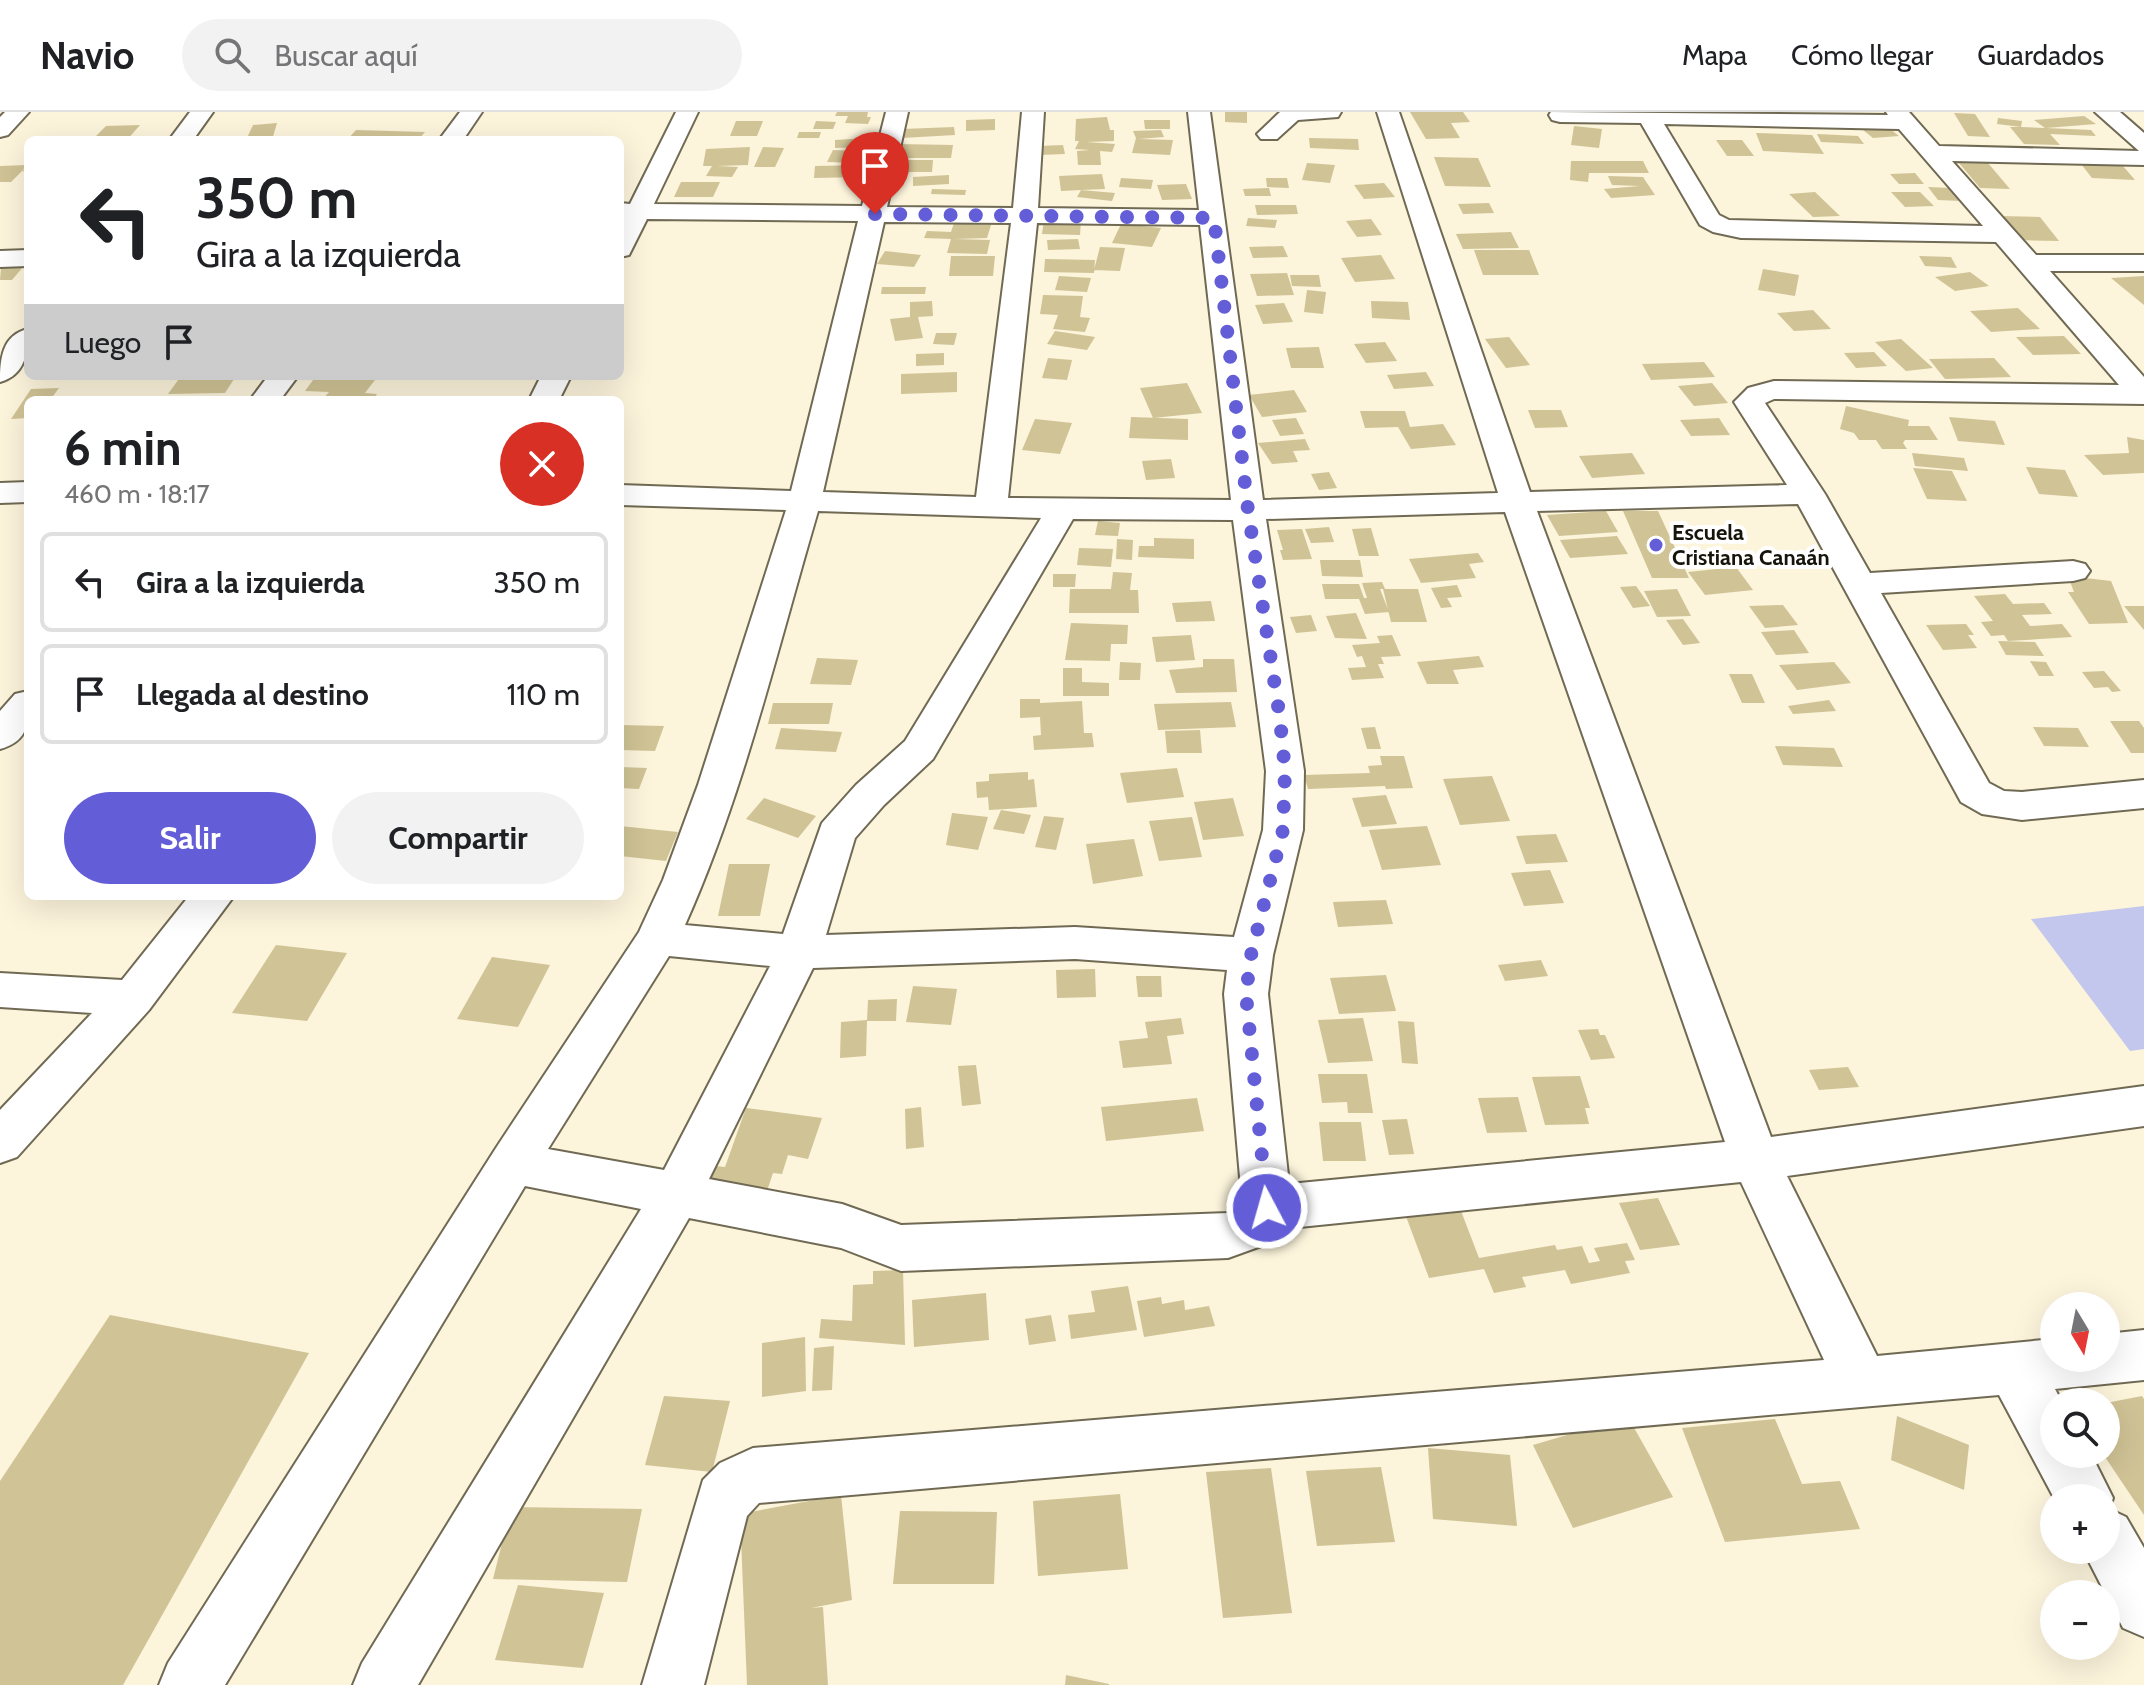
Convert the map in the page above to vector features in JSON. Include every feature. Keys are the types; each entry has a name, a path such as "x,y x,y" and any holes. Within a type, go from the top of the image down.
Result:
{"street":[{"path":"0,130 18,112"},
{"path":"184,136 202,112"},
{"path":"454,136 471,112"},
{"path":"624,232 629,211 687,112"},
{"path":"190,1685 513,1163 657,939 684,880 718,785 805,500 897,112"},
{"path":"991,507 1025,215 1033,112"},
{"path":"1199,112 1248,510 1285,771 1283,830 1251,955 1246,994 1267,1208"},
{"path":"1269,134 1292,113 1330,112"},
{"path":"1388,112 1517,502 1755,1160 1862,1383"},
{"path":"2106,112 2144,145"},
{"path":"1560,115 1901,117 2144,394"},
{"path":"1648,115 1709,220 1722,227 1741,230 2004,234"},
{"path":"1933,153 2144,158"},
{"path":"629,211 1214,218"},
{"path":"0,259 24,258"},
{"path":"2029,263 2144,263"},
{"path":"0,373 24,342"},
{"path":"2144,394 1774,390 1758,394 1749,402 1809,494 1975,792 1996,804 2022,806 2144,794"},
{"path":"0,493 24,492"},
{"path":"624,495 1063,509 1248,510 1809,494"},
{"path":"384,1685 677,1194 799,952 836,833 870,795 919,750 1063,509"},
{"path":"1861,584 2073,571"},
{"path":"0,736 24,708"},
{"path":"0,1143 133,998 210,900"},
{"path":"657,939 799,952 1075,943 1251,955"},
{"path":"0,990 133,998"},
{"path":"513,1163 842,1226 901,1248 1228,1236 1246,1229 1267,1208 1755,1160 2144,1106"},
{"path":"673,1685 723,1500 740,1483 753,1476 1862,1383 2144,1355"},
{"path":"2014,1369 2040,1416"},
{"path":"2120,1563 2144,1607"}],"shaded area":[{"path":"2144,906 2144,1049 2130,1051 2031,919"}],"building":[{"path":"837,112 868,112 867,117 871,117 868,124 845,123 848,116 835,116"},
{"path":"1225,112 1247,112 1247,123 1225,122"},
{"path":"1410,112 1463,112 1470,122 1451,123 1460,138 1426,139"},
{"path":"1954,113 1975,114 1990,137 1968,136"},
{"path":"2084,116 2096,124 2046,128 2091,130 2096,136 2050,134 2060,145 2024,144 2010,127 2045,128 2034,120"},
{"path":"1107,117 1110,130 1114,130 1114,141 1086,142 1115,144 1112,152 1100,151 1101,165 1078,165 1077,151 1090,150 1075,149 1079,141 1075,141 1076,119"},
{"path":"1998,118 2022,121 2021,127 1997,124"},
{"path":"995,119 995,130 966,131 966,120"},
{"path":"1144,120 1170,120 1170,129 1145,129"},
{"path":"736,121 763,121 757,136 730,136"},
{"path":"816,121 836,122 833,129 813,129"},
{"path":"277,123 273,136 248,136 253,125"},
{"path":"1884,124 1899,136 1873,138 1858,126"},
{"path":"140,125 130,136 96,136 106,126"},
{"path":"1574,126 1602,129 1599,148 1571,145"},
{"path":"954,127 955,135 902,138 902,129"},
{"path":"356,130 425,132 422,136 351,136"},
{"path":"1161,130 1164,137 1139,139 1173,140 1170,155 1132,153 1136,138 1133,131"},
{"path":"799,132 821,132 819,138 797,138"},
{"path":"1756,133 1812,135 1824,154 1763,151"},
{"path":"1817,134 1858,136 1864,144 1821,142"},
{"path":"867,138 867,147 835,148 835,140"},
{"path":"1309,138 1358,139 1359,150 1310,148"},
{"path":"1716,140 1742,140 1754,156 1727,156"},
{"path":"896,144 953,145 951,158 893,158"},
{"path":"1063,145 1065,154 1040,155 1039,146"},
{"path":"750,147 748,165 717,166 738,167 732,177 706,176 712,166 703,166 706,149"},
{"path":"763,147 784,148 775,167 754,167"},
{"path":"833,150 864,151 858,163 827,162"},
{"path":"1434,157 1478,158 1491,187 1445,186"},
{"path":"899,160 933,160 932,172 898,172"},
{"path":"1571,161 1643,161 1649,173 1589,173 1588,182 1570,180"},
{"path":"1307,163 1335,165 1330,183 1302,180"},
{"path":"1959,163 1988,163 2010,189 1980,188"},
{"path":"2081,164 2123,166 2135,180 2092,178"},
{"path":"24,165 11,182 0,182 0,166"},
{"path":"863,165 862,177 814,178 815,166"},
{"path":"1915,173 1924,184 1899,184 1890,174"},
{"path":"1102,174 1105,189 1061,191 1059,176"},
{"path":"949,175 949,184 913,186 913,177"},
{"path":"1608,176 1643,177 1655,195 1611,198 1604,189 1640,186 1612,185"},
{"path":"1121,178 1153,180 1151,189 1119,187"},
{"path":"1266,178 1287,178 1289,188 1267,187"},
{"path":"681,182 720,182 713,197 674,197"},
{"path":"1384,183 1395,197 1364,199 1354,185"},
{"path":"1186,184 1192,199 1162,200 1157,185"},
{"path":"1928,187 1951,188 1961,201 1938,200"},
{"path":"1269,188 1271,196 1245,196 1243,189"},
{"path":"932,189 966,190 965,195 931,194"},
{"path":"1081,190 1115,193 1112,201 1077,197"},
{"path":"1815,192 1840,216 1813,217 1789,194"},
{"path":"1891,192 1920,192 1934,206 1905,207"},
{"path":"1489,203 1494,213 1463,214 1458,204"},
{"path":"1255,205 1296,205 1298,214 1257,215"},
{"path":"1996,216 2040,217 2059,241 2014,240"},
{"path":"1248,218 1277,220 1275,228 1246,226"},
{"path":"1371,219 1382,235 1357,237 1346,221"},
{"path":"1044,220 1081,221 1080,235 1042,234"},
{"path":"954,223 991,225 987,238 954,239 990,240 987,254 947,253 951,239 924,238 927,231 951,232"},
{"path":"1121,224 1161,228 1152,247 1112,243"},
{"path":"1511,232 1519,248 1463,249 1456,234"},
{"path":"1078,239 1080,249 1048,250 1047,240"},
{"path":"1283,246 1288,257 1253,258 1249,247"},
{"path":"1100,247 1125,248 1120,271 1094,270"},
{"path":"1474,250 1529,250 1539,275 1483,275"},
{"path":"885,251 921,255 914,267 877,264"},
{"path":"1381,255 1395,279 1355,282 1341,258"},
{"path":"951,256 995,256 993,276 949,276"},
{"path":"1919,256 1951,257 1957,268 1925,266"},
{"path":"1045,259 1095,260 1094,273 1044,272"},
{"path":"23,267 12,280 0,280 1,268"},
{"path":"1763,269 1799,275 1795,296 1758,290"},
{"path":"1970,272 1989,286 1955,291 1935,277"},
{"path":"1287,273 1294,295 1257,296 1250,274"},
{"path":"1290,275 1319,275 1321,287 1292,286"},
{"path":"1059,276 1091,278 1087,292 1055,290"},
{"path":"2144,276 2144,305 2111,278"},
{"path":"882,287 926,287 925,294 881,294"},
{"path":"1307,290 1326,292 1323,314 1304,312"},
{"path":"1043,295 1083,296 1080,317 1090,318 1085,332 1053,329 1058,315 1040,314"},
{"path":"932,301 933,316 918,317 923,338 895,341 890,319 910,317 910,302"},
{"path":"1371,301 1408,302 1410,320 1372,318"},
{"path":"1284,303 1293,322 1263,324 1255,305"},
{"path":"2018,308 2040,329 1991,332 1970,311"},
{"path":"1813,310 1831,329 1794,331 1777,313"},
{"path":"1055,331 1095,337 1087,350 1047,344"},
{"path":"936,333 957,333 954,345 933,344"},
{"path":"2064,336 2081,354 2033,355 2016,337"},
{"path":"1509,337 1530,365 1506,368 1485,339"},
{"path":"1901,339 1933,368 1906,371 1875,342"},
{"path":"1385,342 1397,361 1366,363 1354,344"},
{"path":"1319,347 1324,368 1291,368 1286,348"},
{"path":"1874,352 1887,366 1856,368 1844,353"},
{"path":"944,353 944,365 916,366 916,354"},
{"path":"1048,358 1072,360 1067,380 1042,378"},
{"path":"1994,358 2011,377 1945,379 1929,359"},
{"path":"1704,362 1715,377 1651,380 1642,364"},
{"path":"957,372 957,392 901,394 901,374"},
{"path":"1426,372 1434,386 1394,389 1387,375"},
{"path":"178,380 233,380 225,393 168,394"},
{"path":"313,380 375,380 365,393 377,394 326,396 329,392 305,391"},
{"path":"1187,383 1202,413 1153,418 1140,388"},
{"path":"1712,383 1728,403 1694,406 1678,386"},
{"path":"59,388 53,396 26,396 31,389"},
{"path":"1294,390 1307,412 1262,417 1249,395"},
{"path":"24,400 24,418 11,419"},
{"path":"1846,406 1909,420 1908,426 1929,426 1938,440 1905,440 1903,443 1907,449 1882,449 1876,440 1859,440 1854,433 1840,429"},
{"path":"1528,410 1561,410 1568,427 1535,428"},
{"path":"1360,411 1405,411 1410,427 1443,424 1456,445 1411,449 1398,427 1365,428"},
{"path":"1131,417 1188,419 1188,440 1129,438"},
{"path":"1949,417 1995,421 2005,445 1958,441"},
{"path":"1296,418 1304,434 1280,436 1272,420"},
{"path":"1719,418 1730,435 1691,436 1680,420"},
{"path":"1035,419 1072,423 1060,454 1022,450"},
{"path":"2127,437 2144,440 2144,473 2103,475 2084,455 2129,453"},
{"path":"1305,439 1310,450 1293,451 1298,462 1272,464 1258,443"},
{"path":"1632,453 1645,474 1592,478 1579,456"},
{"path":"1912,453 1964,458 1968,471 1915,466"},
{"path":"1171,459 1175,478 1146,480 1142,461"},
{"path":"2026,467 2065,470 2078,497 2039,494"},
{"path":"1913,468 1952,471 1967,501 1927,499"},
{"path":"1329,472 1337,488 1319,490 1311,474"},
{"path":"1606,511 1618,532 1559,536 1547,515"},
{"name":"Escuela Cristiana Canaán","path":"1623,511 1658,511 1689,578 1652,578"},
{"path":"1098,521 1120,523 1118,536 1095,535"},
{"path":"1329,527 1334,542 1311,543 1305,529"},
{"path":"1371,528 1379,556 1359,556 1352,529"},
{"path":"1302,529 1312,559 1283,560 1277,530"},
{"path":"1617,536 1628,554 1570,558 1560,540"},
{"path":"1154,538 1194,539 1194,559 1138,557 1139,546 1154,546"},
{"path":"1117,539 1133,540 1132,560 1116,559"},
{"path":"1079,548 1113,549 1111,567 1077,565"},
{"path":"1478,553 1484,562 1469,564 1476,578 1421,583 1409,559"},
{"path":"1320,560 1360,560 1363,577 1322,576"},
{"path":"1736,567 1753,590 1705,595 1688,572"},
{"path":"1113,572 1132,573 1130,590 1138,590 1139,613 1069,613 1070,589 1111,589"},
{"path":"1053,574 1076,574 1075,587 1053,587"},
{"path":"2068,576 2111,581 2128,623 2089,624 2068,592 2074,592"},
{"path":"1382,582 1385,589 1418,589 1427,622 1391,622 1389,612 1365,614 1359,599 1325,599 1322,584 1359,584 1364,598 1367,598 1362,583"},
{"path":"1457,585 1462,597 1447,598 1452,607 1441,608 1431,588"},
{"path":"1636,586 1650,606 1633,608 1620,587"},
{"path":"1677,589 1691,616 1657,617 1644,591"},
{"path":"2005,594 2013,604 2044,603 2052,614 2022,615 2030,626 2062,624 2072,637 2008,641 2004,635 1991,636 1981,622 1993,621 1974,596"},
{"path":"1211,601 1215,621 1176,622 1172,603"},
{"path":"1783,605 1798,625 1765,628 1749,606"},
{"path":"2124,606 2144,606 2144,630"},
{"path":"1356,613 1367,639 1335,638 1326,616"},
{"path":"1311,615 1317,631 1296,633 1290,617"},
{"path":"1683,619 1700,643 1683,645 1666,620"},
{"path":"1071,623 1128,625 1127,644 1111,644 1110,661 1065,660"},
{"path":"1966,624 1974,635 1968,635 1977,648 1943,650 1926,625"},
{"path":"1794,630 1809,653 1776,655 1761,632"},
{"path":"1191,635 1195,660 1156,662 1152,637"},
{"path":"1392,635 1401,656 1381,657 1384,664 1378,664 1384,678 1352,680 1348,668 1366,667 1362,656 1357,657 1352,645 1380,643 1377,636"},
{"path":"1998,641 2035,642 2044,656 2006,655"},
{"path":"1479,656 1484,667 1453,670 1459,684 1427,684 1417,662"},
{"path":"817,658 858,660 851,685 810,684"},
{"path":"1203,659 1234,659 1237,692 1176,693 1169,670 1203,667"},
{"path":"2030,661 2046,662 2054,676 2039,676"},
{"path":"1120,662 1141,663 1140,680 1119,680"},
{"path":"1834,662 1851,683 1797,690 1779,665"},
{"path":"1063,668 1082,668 1082,682 1109,683 1109,696 1063,696"},
{"path":"2104,671 2121,691 2112,692 2108,687 2094,688 2082,672"},
{"path":"1729,674 1752,674 1765,703 1742,703"},
{"path":"1020,699 1040,699 1040,703 1082,701 1084,733 1092,733 1094,747 1034,750 1033,736 1041,735 1040,717 1020,718"},
{"path":"1829,700 1836,711 1793,714 1788,706"},
{"path":"1231,702 1236,727 1158,730 1154,704"},
{"path":"773,703 833,703 829,724 768,724"},
{"path":"2110,721 2139,721 2144,728 2144,753 2131,753"},
{"path":"624,725 664,726 655,751 624,750"},
{"path":"1375,727 1381,749 1367,749 1361,728"},
{"path":"2033,727 2078,728 2089,747 2044,746"},
{"path":"781,728 842,732 836,752 775,749"},
{"path":"1200,730 1202,753 1167,753 1165,731"},
{"path":"1775,746 1834,748 1843,767 1783,765"},
{"path":"1380,756 1404,756 1413,788 1308,789 1304,775 1370,773 1368,766 1382,765"},
{"path":"624,767 647,768 639,789 624,788"},
{"path":"1177,768 1184,797 1127,803 1120,773"},
{"path":"1028,772 1028,780 1034,779 1037,807 989,810 988,797 977,798 976,782 989,781 989,774"},
{"path":"1492,776 1510,821 1460,825 1443,779"},
{"path":"1386,795 1397,824 1362,827 1352,798"},
{"path":"764,798 816,816 798,838 746,819"},
{"path":"1233,798 1244,836 1203,840 1194,802"},
{"path":"1001,810 1031,815 1024,834 993,829"},
{"path":"952,813 988,817 978,850 946,845"},
{"path":"1044,816 1064,818 1056,850 1035,847"},
{"path":"1192,817 1202,857 1159,861 1149,821"},
{"path":"624,826 678,832 666,861 624,856"},
{"path":"1427,826 1441,865 1382,870 1369,830"},
{"path":"1556,834 1568,862 1526,864 1516,836"},
{"path":"1134,839 1143,876 1093,884 1086,844"},
{"path":"729,864 770,864 760,916 718,916"},
{"path":"1550,870 1564,903 1524,906 1511,873"},
{"path":"1386,900 1393,924 1338,927 1333,902"},
{"path":"276,945 347,953 307,1021 232,1013"},
{"path":"492,957 550,965 518,1027 457,1019"},
{"path":"1541,960 1548,976 1505,981 1498,965"},
{"path":"1095,969 1096,997 1057,998 1056,970"},
{"path":"1386,975 1396,1011 1339,1014 1330,978"},
{"path":"1136,976 1161,976 1162,997 1138,997"},
{"path":"913,986 957,989 951,1025 906,1022"},
{"path":"897,999 896,1021 867,1021 868,1000"},
{"path":"1181,1018 1184,1034 1167,1036 1172,1064 1123,1068 1119,1041 1148,1038 1145,1022"},
{"path":"1363,1018 1373,1061 1328,1063 1318,1020"},
{"path":"867,1020 866,1056 840,1058 841,1022"},
{"path":"1398,1021 1414,1022 1418,1064 1402,1063"},
{"path":"1598,1029 1600,1035 1605,1035 1615,1058 1591,1060 1578,1030"},
{"path":"976,1065 981,1104 962,1106 958,1066"},
{"path":"1848,1067 1859,1087 1819,1090 1809,1070"},
{"path":"1318,1074 1367,1074 1373,1113 1348,1113 1347,1102 1322,1103"},
{"path":"1580,1076 1590,1108 1585,1108 1589,1124 1545,1125 1532,1077"},
{"path":"1518,1097 1527,1132 1487,1133 1478,1098"},
{"path":"1197,1098 1204,1131 1106,1141 1101,1107"},
{"path":"921,1107 924,1147 906,1149 905,1109"},
{"path":"746,1108 822,1118 808,1159 788,1155 782,1174 773,1173 767,1191 709,1184 715,1166 725,1167"},
{"path":"1407,1119 1414,1154 1389,1155 1382,1120"},
{"path":"1319,1122 1361,1122 1366,1161 1323,1161"},
{"path":"1658,1198 1680,1245 1640,1250 1619,1203"},
{"path":"1458,1203 1479,1258 1555,1245 1557,1250 1582,1246 1589,1263 1600,1261 1594,1248 1627,1243 1635,1260 1625,1261 1630,1273 1571,1284 1565,1270 1522,1277 1526,1287 1494,1293 1484,1269 1429,1278 1404,1211"},
{"path":"903,1270 905,1345 819,1338 821,1319 852,1321 853,1285 873,1284 873,1271"},
{"path":"1128,1286 1137,1330 1071,1339 1068,1315 1095,1312 1091,1291"},
{"path":"986,1293 989,1340 914,1347 912,1300"},
{"path":"1161,1297 1162,1304 1184,1300 1185,1310 1209,1306 1215,1326 1144,1337 1137,1301"},
{"path":"110,1315 309,1353 123,1685 0,1685 0,1481"},
{"path":"1051,1315 1056,1341 1029,1345 1025,1319"},
{"path":"805,1337 806,1391 762,1397 762,1343"},
{"path":"834,1346 832,1390 812,1391 814,1348"},
{"path":"664,1396 730,1401 712,1472 645,1465"},
{"path":"2142,1396 2144,1399 2144,1515 2112,1468 2120,1468 2120,1400"},
{"path":"1897,1416 1969,1445 1964,1490 1891,1460"},
{"path":"1628,1417 1673,1497 1573,1528 1533,1445"},
{"path":"1775,1419 1802,1484 1840,1481 1860,1529 1725,1542 1682,1428"},
{"path":"1428,1448 1510,1455 1517,1526 1433,1519"},
{"path":"1381,1467 1395,1542 1317,1546 1306,1471"},
{"path":"1271,1468 1292,1613 1223,1618 1206,1472"},
{"path":"1120,1494 1128,1569 1038,1576 1033,1501"},
{"path":"841,1495 852,1600 811,1608 823,1607 828,1685 747,1685 740,1514"},
{"path":"511,1507 642,1509 627,1582 493,1579"},
{"path":"900,1511 997,1512 994,1584 893,1584"},
{"path":"518,1585 604,1593 583,1668 495,1660"},
{"path":"1066,1675 1109,1684 1109,1685 1065,1685"}],"place":[{"name":"Escuela Cristiana Canaán","path":"1656,545"}],"route":[{"path":"875,214 1214,218 1248,510 1285,771 1283,830 1273,879 1251,955 1246,994 1267,1208"}]}
